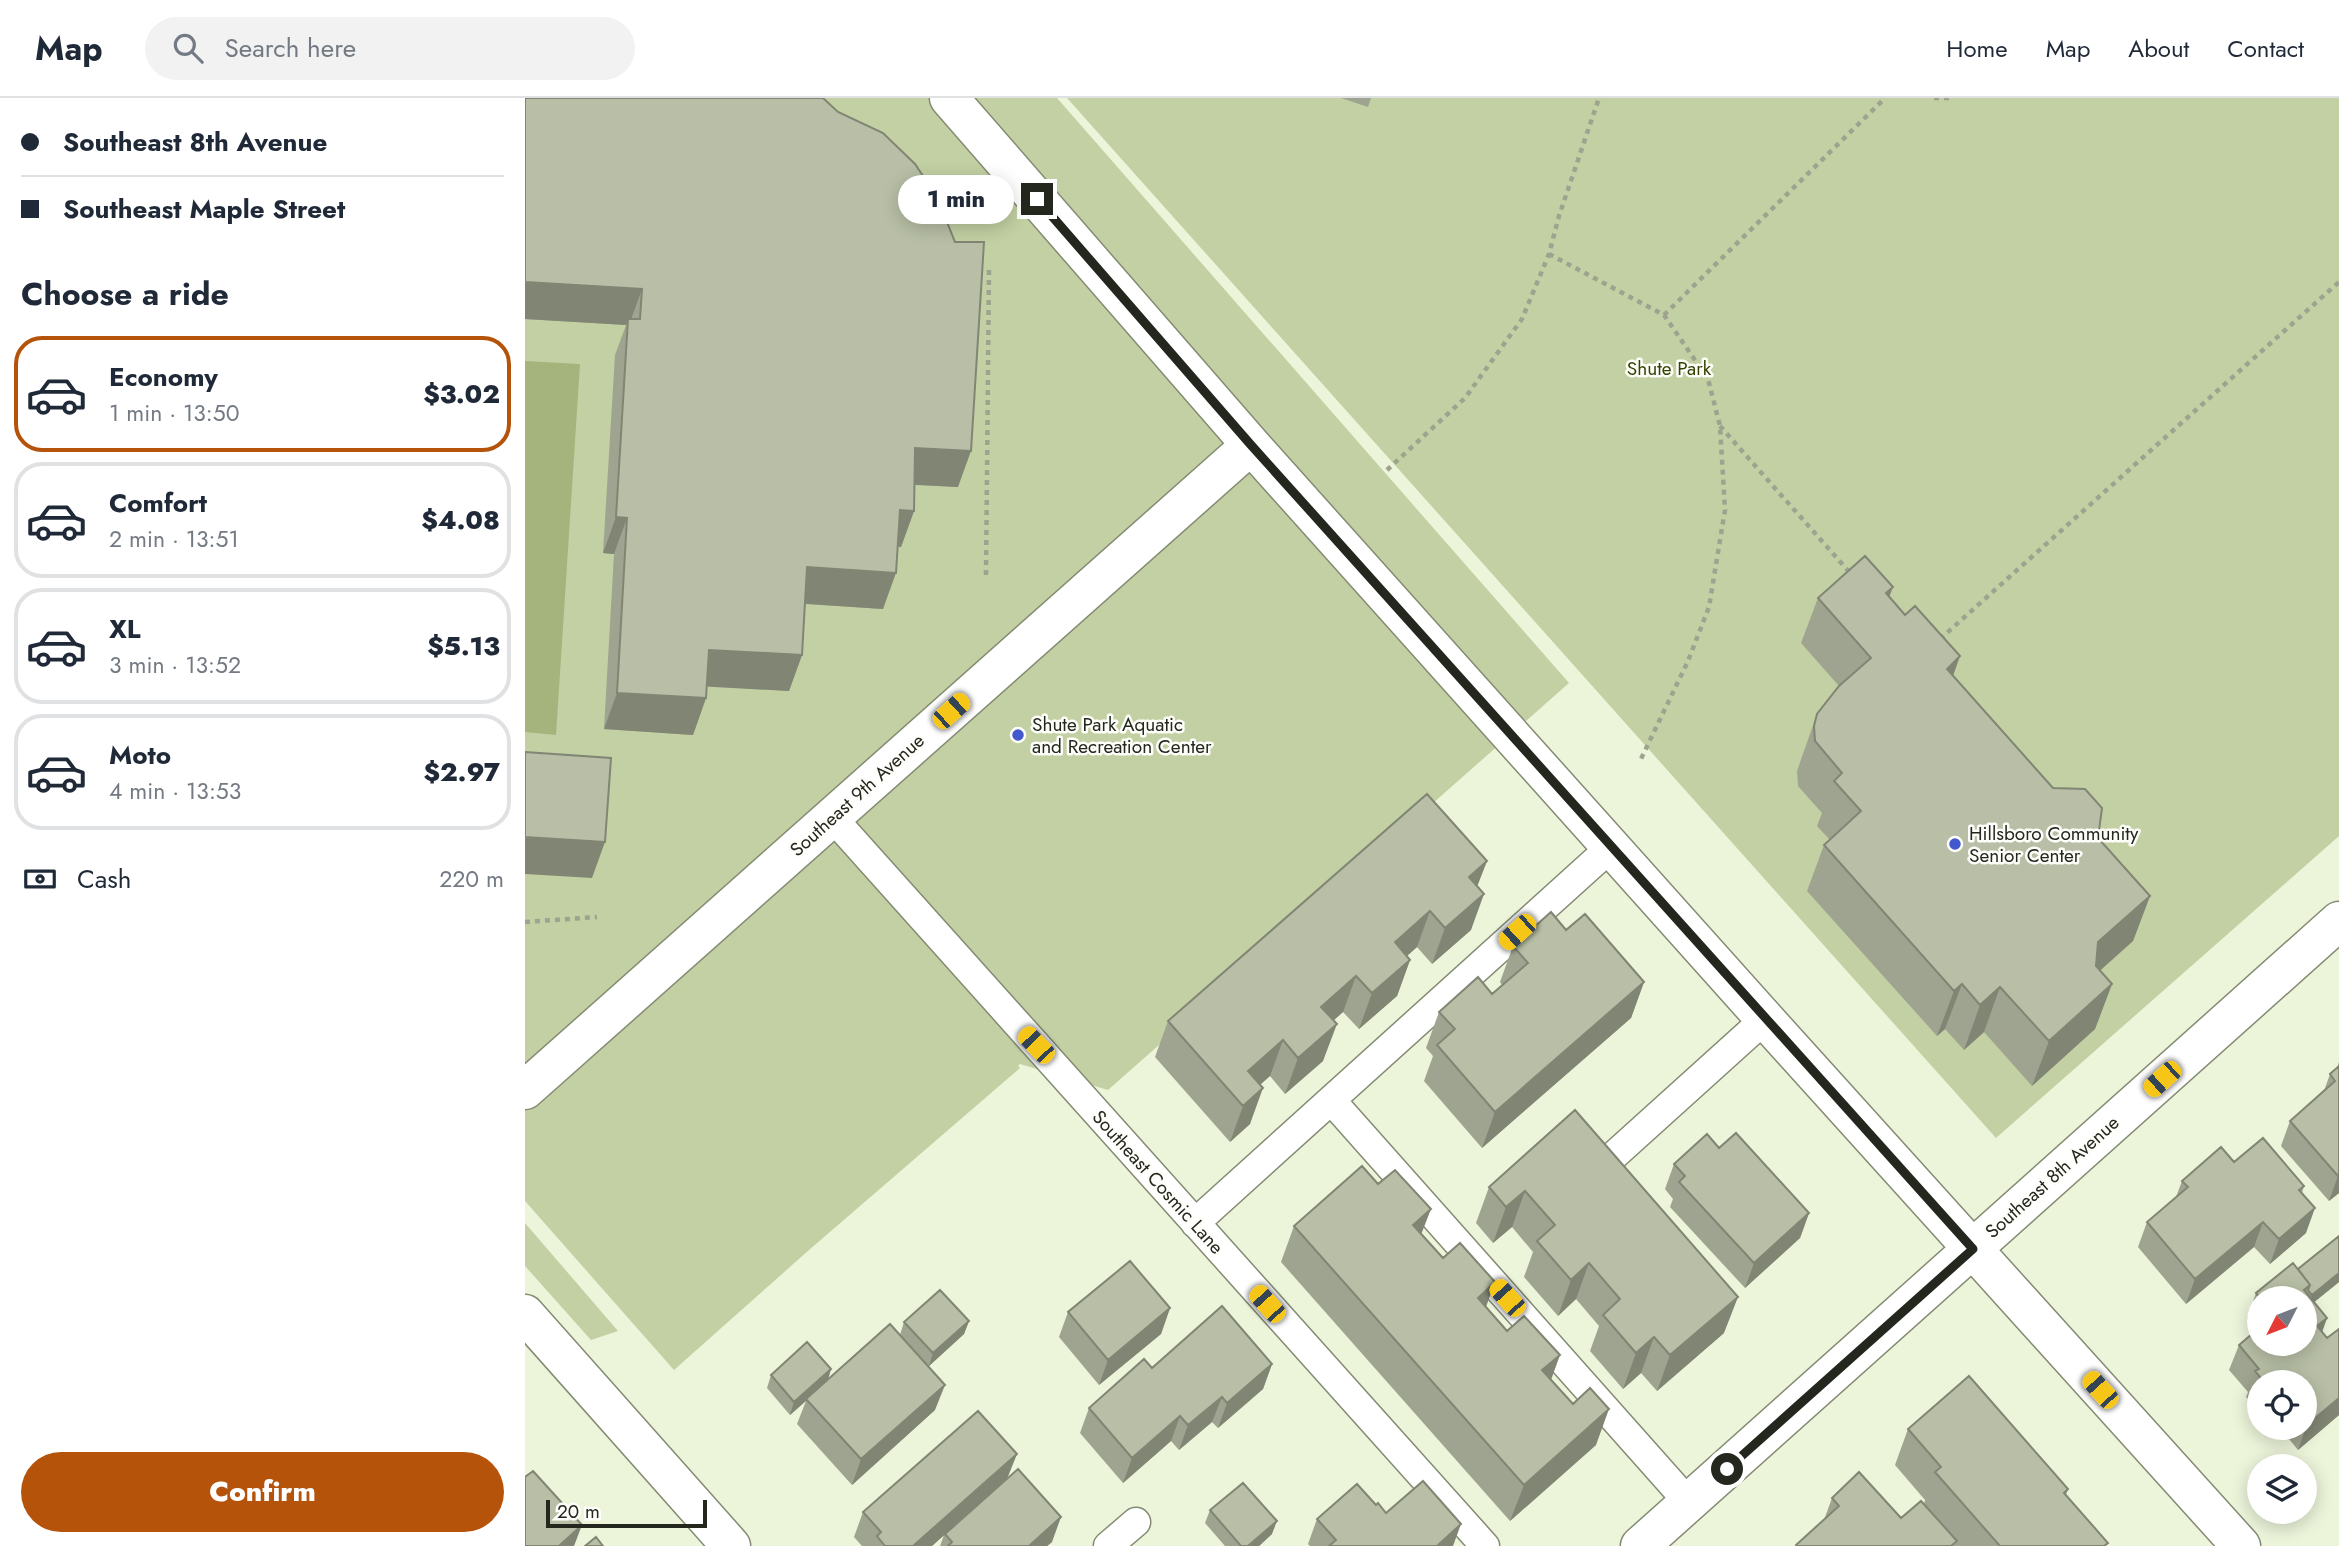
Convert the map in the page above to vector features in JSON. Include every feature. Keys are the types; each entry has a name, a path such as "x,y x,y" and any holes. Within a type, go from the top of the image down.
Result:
{"street":[{"path":"949,98 1251,445 2241,1546"},
{"name":"Southeast 9th Avenue","path":"525,1090 1251,445"},
{"name":"Southeast 8th Avenue","path":"1640,1546 2339,920"},
{"path":"525,1314 731,1546"}],"lane":[{"name":"Southeast Cosmic Lane","path":"832,817 1485,1546"},
{"path":"1195,1223 1611,847"},
{"path":"1610,1159 1765,1019"},
{"path":"1331,1100 1689,1503"},
{"path":"1108,1546 1136,1522"}],"path":[{"path":"1387,470 1465,398 1522,319 1549,254 1599,98"},
{"path":"1664,315 1885,98"},
{"path":"1934,98 1951,98"},
{"path":"1549,254 1664,315 1708,379 1720,426 1725,510 1709,607 1688,661 1641,759"},
{"path":"986,575 989,270"},
{"path":"1933,645 2339,282"},
{"path":"1720,426 1858,582"},
{"path":"525,922 597,917"}],"green space":[{"name":"Shute Park Aquatic and Recreation Center","path":"525,98 1057,98 1569,683 1108,1090 1020,1064 1020,1068 674,1370 525,1201"},
{"name":"Shute Park","path":"1067,98 2339,98 2339,836 1996,1138"},
{"path":"525,1223 618,1331 591,1340 525,1266"}],"shaded area":[{"path":"525,361 580,364 556,735 525,732"}],"building":[{"path":"525,98 823,98 838,112 883,133 915,164 937,197 955,242 984,242 971,451 915,448 914,511 900,510 896,573 807,567 802,655 709,650 706,698 617,693 627,518 616,517 628,319 640,319 642,289 525,282"},
{"name":"Hillsboro Community Senior Center","path":"1865,556 1893,587 1886,593 1905,615 1915,606 1960,656 1947,669 2053,788 2085,789 2102,808 2098,838 2150,896 2098,942 2096,966 2112,984 2049,1041 2000,987 1980,1005 1962,984 1954,991 1824,845 1861,811 1834,781 1842,773 1815,741 1814,726 1817,714 1839,686 1871,658 1818,598"},
{"path":"525,752 611,758 605,842 525,837"},
{"path":"1427,794 1487,861 1469,877 1484,894 1445,928 1430,911 1395,942 1410,960 1372,993 1356,976 1321,1007 1337,1024 1298,1058 1283,1040 1248,1071 1263,1088 1243,1106 1168,1021"},
{"path":"1551,912 1566,930 1585,914 1644,982 1495,1112 1437,1045 1455,1029 1439,1012 1478,977 1492,994 1528,963 1513,946"},
{"path":"2339,1066 2338,1176 2290,1121 2335,1081 2330,1074"},
{"path":"1575,1110 1738,1297 1670,1355 1654,1337 1636,1353 1603,1315 1620,1299 1589,1263 1571,1280 1537,1241 1555,1225 1525,1191 1506,1207 1489,1187"},
{"path":"1736,1133 1809,1213 1754,1263 1679,1182 1685,1176 1674,1164 1707,1134 1719,1148"},
{"path":"2263,1138 2304,1186 2299,1190 2315,1208 2279,1239 2263,1222 2195,1279 2147,1222 2188,1187 2182,1181 2221,1147 2234,1162"},
{"path":"1362,1166 1378,1184 1395,1170 1431,1209 1413,1225 1443,1258 1460,1243 1495,1282 1478,1298 1507,1331 1524,1316 1560,1355 1542,1370 1573,1404 1590,1388 1609,1409 1524,1485 1294,1226"},
{"path":"2339,1236 2339,1273 2317,1291 2317,1286 2310,1286 2298,1269"},
{"path":"1130,1261 1170,1308 1108,1360 1068,1312"},
{"path":"2293,1263 2310,1285 2309,1286 2265,1286"},
{"path":"940,1290 969,1321 933,1353 904,1322"},
{"path":"1222,1306 1272,1364 1227,1403 1222,1397 1188,1425 1180,1416 1132,1458 1089,1408 1144,1359 1152,1368"},
{"path":"2317,1306 2327,1318 2317,1326"},
{"path":"890,1324 945,1385 861,1459 806,1399"},
{"path":"2317,1326 2327,1338 2339,1329 2339,1398 2317,1417 2317,1370 2257,1370 2259,1369 2248,1356 2317,1356"},
{"path":"2247,1338 2247,1355 2239,1345"},
{"path":"807,1342 831,1369 794,1402 771,1375"},
{"path":"1969,1376 2068,1489 2064,1493 2108,1543 2104,1546 2000,1546 1935,1472 1941,1467 1908,1429"},
{"path":"978,1411 1017,1454 913,1546 885,1546 877,1536 881,1532 863,1512"},
{"path":"1018,1469 1061,1517 1029,1546 948,1546 952,1542 945,1534"},
{"path":"533,1471 582,1525 559,1546 525,1546 525,1477"},
{"path":"1859,1472 1901,1518 1921,1501 1957,1541 1951,1546 1797,1546 1839,1506 1832,1498"},
{"path":"1423,1481 1461,1524 1437,1546 1329,1546 1336,1540 1317,1519 1357,1484 1386,1513"},
{"path":"1243,1483 1277,1521 1248,1546 1241,1546 1210,1510"},
{"path":"596,1537 603,1546 585,1546"}],"place":[{"name":"Shute Park Aquatic and Recreation Center","path":"1018,735"},
{"name":"Hillsboro Community Senior Center","path":"1955,844"}],"route":[{"path":"1037,199 1251,445 1973,1249 1727,1469"}]}
